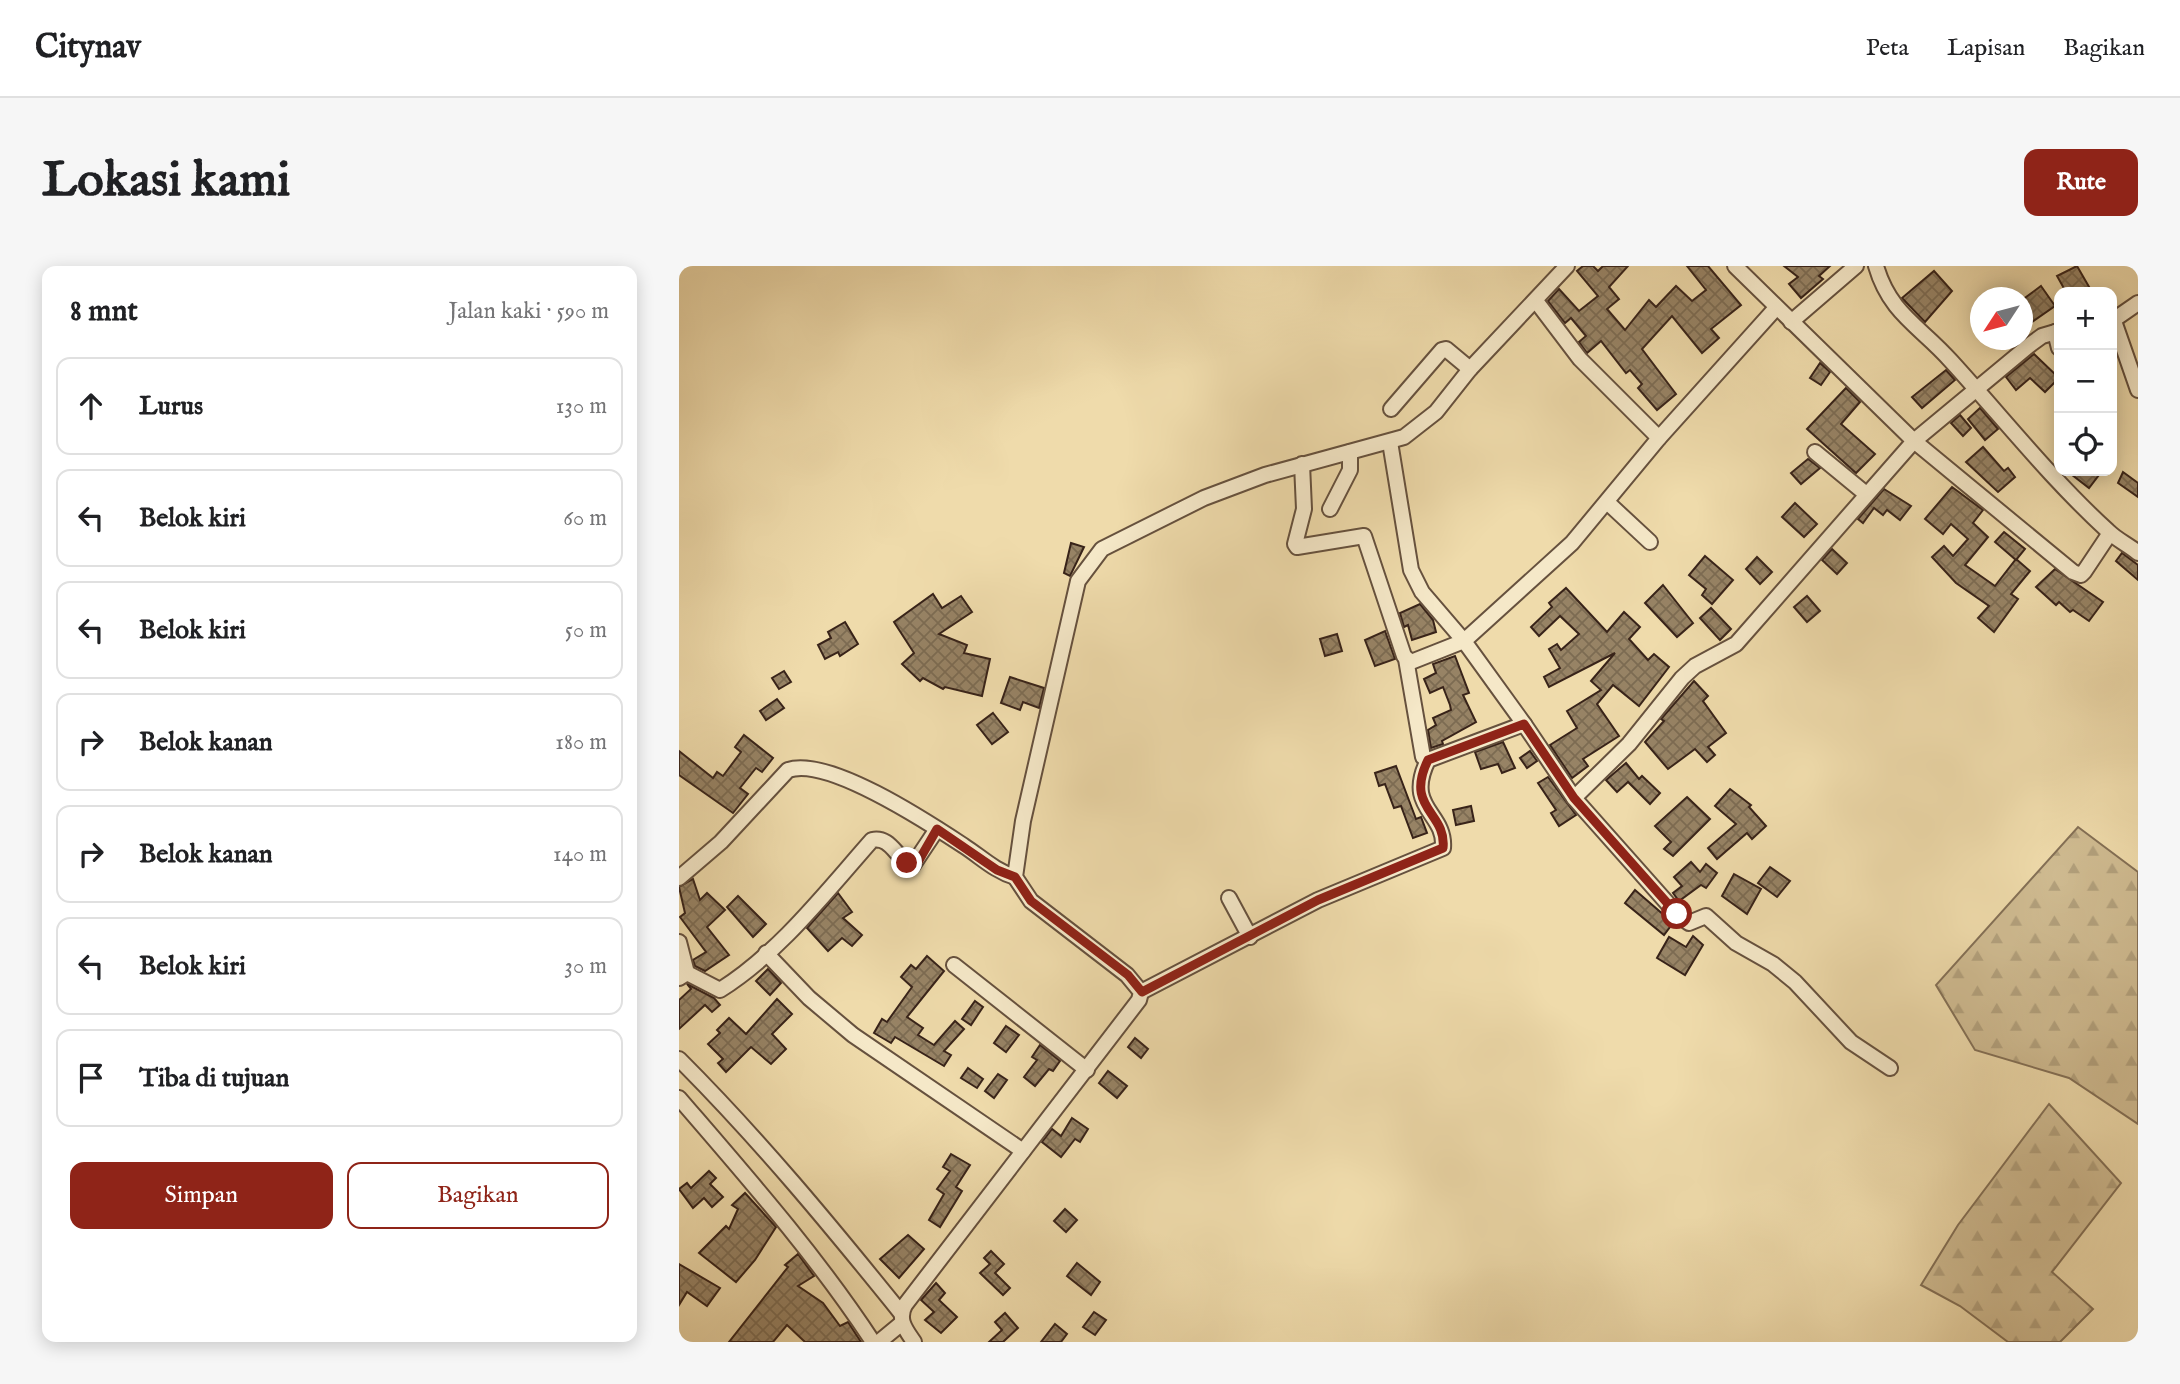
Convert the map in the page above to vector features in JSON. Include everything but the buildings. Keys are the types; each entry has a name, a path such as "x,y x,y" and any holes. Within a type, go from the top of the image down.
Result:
{"street":[{"path":"1015,877 1023,821 1078,581 1101,549 1204,498 1302,464 1404,437 1429,418 1470,369 1537,301 1567,266"},
{"path":"1735,266 1775,309 1914,440 2077,575 2084,572 2110,533"},
{"path":"1791,322 1856,266"},
{"path":"1876,266 1880,283 1894,306 1975,388 2023,443 2110,533 2138,553"},
{"path":"1537,301 1580,359 1659,438"},
{"path":"2117,318 2138,303"},
{"path":"1406,659 1411,662 1425,658 1464,641 1572,543 1659,438 1775,309"},
{"path":"2117,332 2138,390"},
{"path":"1574,798 1629,744 1682,678 1695,666 1736,644 1914,440 2031,344 2054,333"},
{"path":"1391,409 1442,350 1446,349 1470,369"},
{"path":"1390,442 1411,570 1422,592 1511,701 1574,798 1685,921 1692,923 1706,916 1712,919 1735,943 1773,964 1795,982 1859,1049 1890,1068"},
{"path":"1330,509 1350,470 1350,452"},
{"path":"1815,452 1866,494"},
{"path":"1302,464 1304,509 1295,544 1301,549 1364,536 1406,659 1423,757 1428,760"},
{"path":"1607,502 1650,542"},
{"path":"679,1098 803,1245 878,1341 900,1321 1023,1151 1139,1000 1142,992 1318,900 1443,848 1439,827 1420,794 1421,774 1428,760 1524,724"},
{"path":"679,878 721,842 788,771 797,767 809,767 861,785 937,829 997,870 1015,877 1031,901 1128,975 1142,992"},
{"path":"679,942 683,976 714,990 720,990 766,953 830,890 872,840 879,839 888,843 907,863 913,865 937,829"},
{"path":"1229,898 1250,937"},
{"path":"766,953 809,998 853,1035 1023,1151"},
{"path":"954,965 1087,1070"},
{"path":"679,1059 728,1108 811,1202 914,1342"}],"green space":[{"path":"2078,827 2138,872 2138,1124 2069,1078 1975,1050 1936,985"},
{"path":"2049,1104 2121,1183 2052,1272 2093,1309 2060,1342 2008,1342 1960,1306 1921,1285 1958,1225"}],"route":[{"path":"907,863 913,865 918,862 937,829 997,870 1015,877 1022,892 1031,901 1128,975 1142,992 1318,900 1443,848 1439,827 1420,794 1419,782 1428,760 1524,724 1574,798 1677,914"}]}
